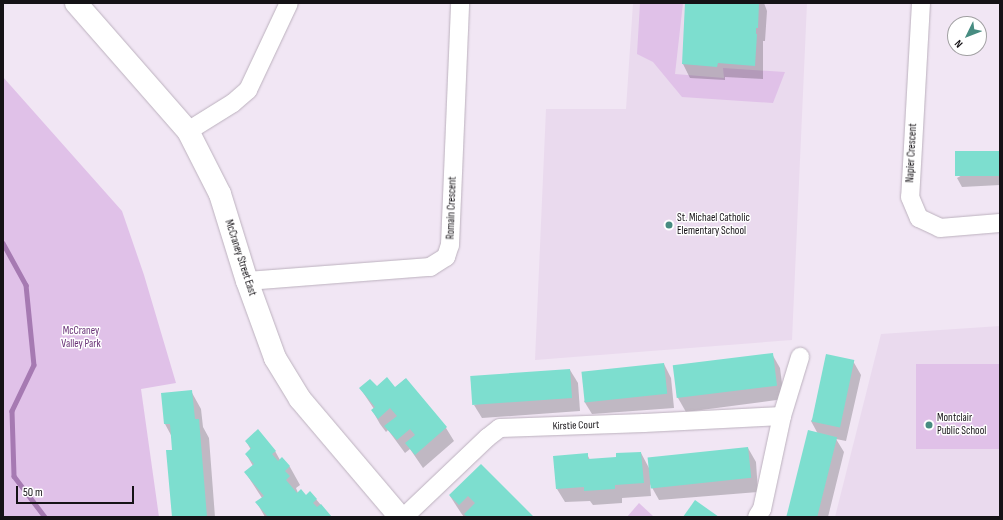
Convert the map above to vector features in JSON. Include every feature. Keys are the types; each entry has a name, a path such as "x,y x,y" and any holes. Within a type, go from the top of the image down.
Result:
{"street":[{"name":"McCraney Street East","path":"76,3 188,132 220,194 247,281 275,358 300,399 400,517"},
{"path":"188,132 234,103 248,90 289,3"},
{"name":"Romain Crescent","path":"247,281 430,268 446,257 450,244 460,3"},
{"name":"Napier Crescent","path":"920,3 910,197 919,218 940,228 1000,223"},
{"path":"757,517 762,509 782,416 800,357"},
{"name":"Kirstie Court","path":"404,517 487,438 500,428 782,416"}],"shaded area":[{"name":"St. Michael Catholic Elementary School","path":"633,3 807,3 792,340 535,360 546,109 626,109"},
{"name":"Montclair Public School","path":"1000,326 1000,517 835,517 881,334"}],"green space":[{"path":"640,3 683,3 675,74 724,78 723,68 785,72 773,103 682,97 653,62 637,54"},
{"name":"McCraney Valley Park","path":"3,77 122,211 144,275 176,383 141,389 159,517 3,517"},
{"path":"916,364 1000,364 1000,449 916,449"},
{"path":"639,503 653,516 652,517 627,517"}],"building":[{"path":"685,3 759,3 758,28 756,28 755,66 718,63 717,67 682,64"},
{"path":"955,151 1000,151 1000,176 955,176"},
{"path":"773,353 777,386 677,398 673,365"},
{"path":"826,354 854,360 840,428 812,421"},
{"path":"664,363 667,394 585,403 581,372"},
{"path":"570,369 572,398 472,405 470,376"},
{"path":"387,377 395,387 406,378 447,427 415,455 405,443 415,435 410,429 397,440 384,426 397,416 390,408 378,419 371,410 375,407 359,388 370,379 377,386"},
{"path":"192,390 195,419 199,419 207,517 172,517 166,450 172,450 170,424 164,424 161,393"},
{"path":"258,429 276,451 272,454 278,461 282,457 290,466 285,471 290,476 286,480 297,493 301,489 306,495 310,491 317,499 313,503 317,507 321,504 332,517 268,517 255,502 264,496 244,472 254,464 245,454 251,448 245,441"},
{"path":"808,430 837,437 817,517 786,516"},
{"path":"748,447 751,478 651,488 648,458"},
{"path":"641,452 644,483 615,485 615,489 584,491 584,487 556,489 553,456 588,453 588,459 616,457 616,453"},
{"path":"481,464 534,517 467,517 464,514 475,503 468,496 459,505 449,495"},
{"path":"695,500 719,517 683,517"}],"waterway":[{"path":"3,243 26,285 34,365 12,411 14,476 45,517"}],"place":[{"name":"St. Michael Catholic Elementary School","path":"669,225"},
{"name":"Montclair Public School","path":"929,425"}]}
